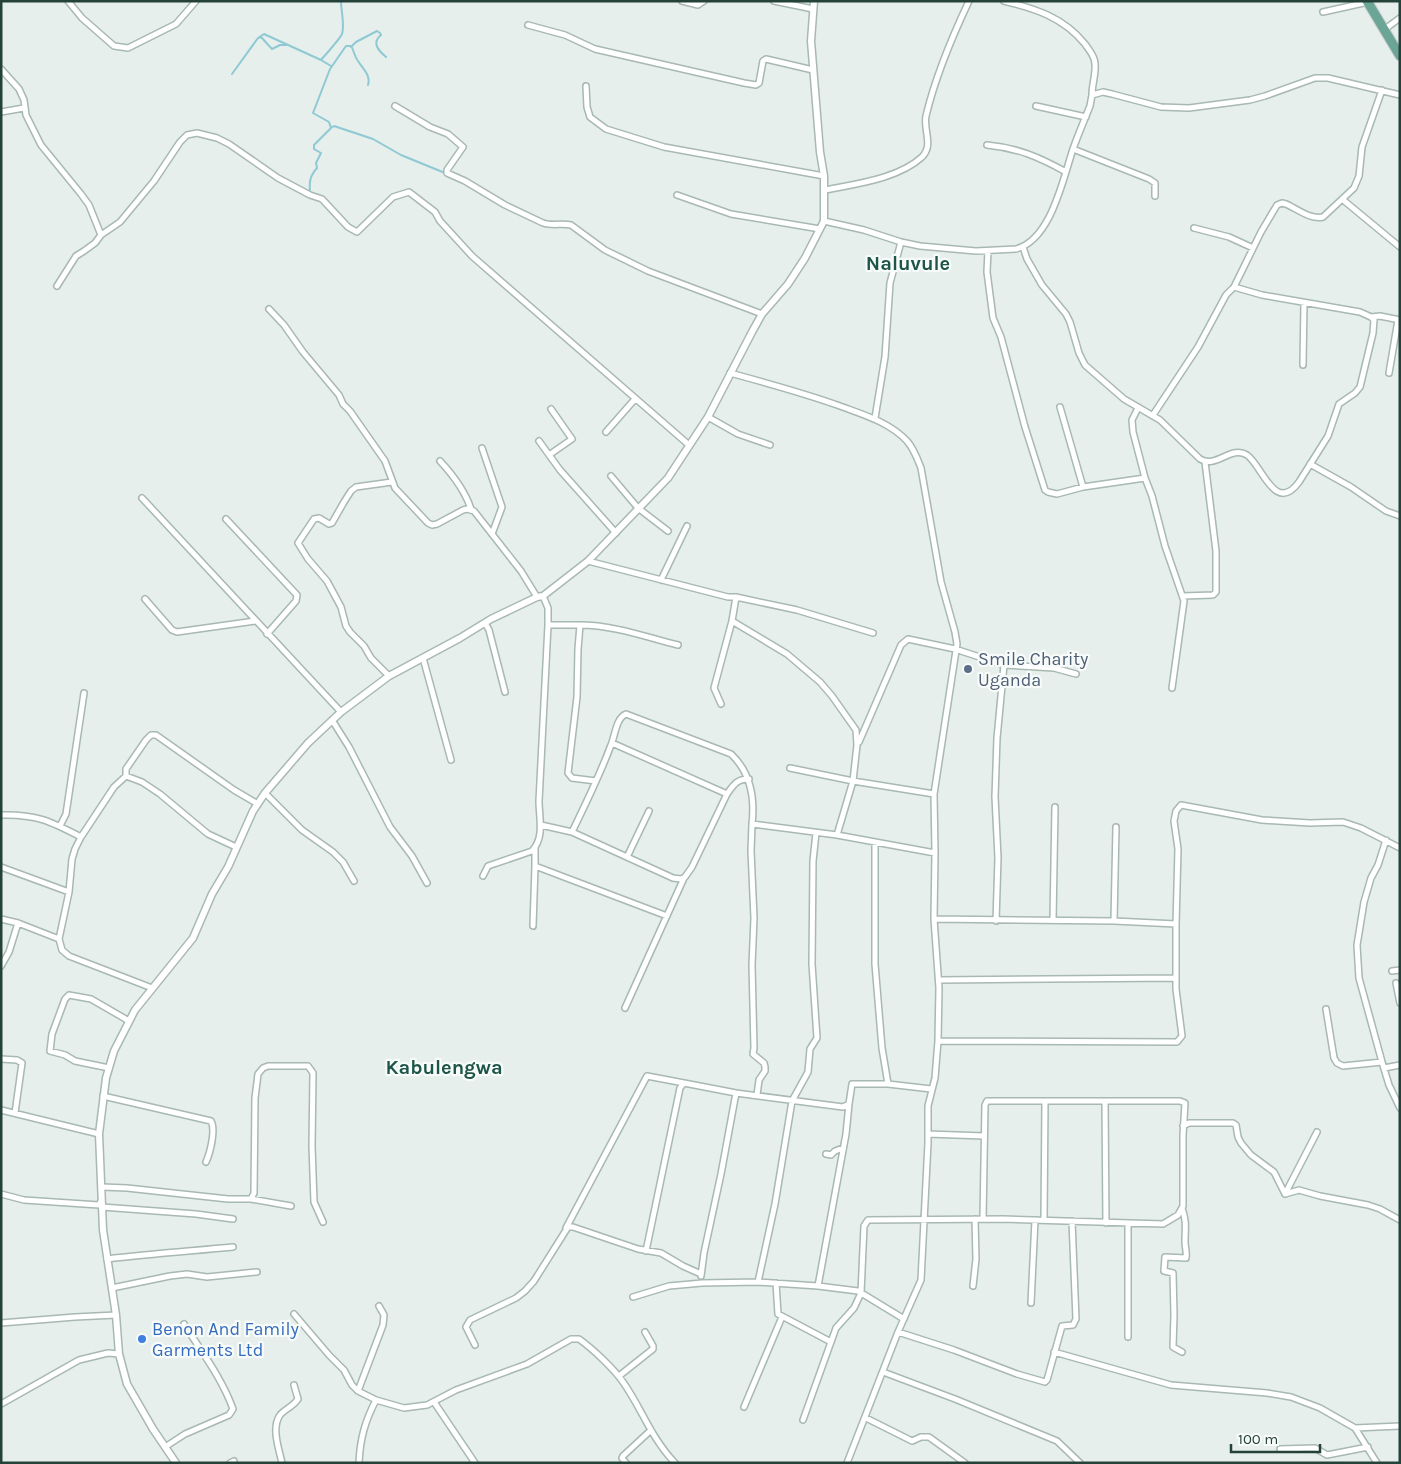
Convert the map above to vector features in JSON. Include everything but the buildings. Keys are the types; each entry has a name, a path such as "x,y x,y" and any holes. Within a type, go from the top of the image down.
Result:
{"main road":[{"path":"1367,2 1400,56"}],"street":[{"path":"68,1 82,18 114,46 128,48 176,24 196,1"},
{"path":"682,1 698,5 704,1"},
{"path":"774,1 813,9"},
{"path":"176,1463 128,1384 119,1354 116,1316 103,1230 99,1134 108,1068 114,1051 129,1021 152,988 193,938 212,894 228,867 258,804 265,793 308,743 340,712 390,676 485,623 540,596 588,561 668,478 679,463 688,445 708,417 762,314 788,284 805,258 824,221 824,176 820,152 811,41 814,1"},
{"path":"825,190 886,176 922,156 928,145 925,126 929,104 956,27 969,1"},
{"path":"824,221 871,231 901,242 957,250 988,251 1023,247 1042,230 1056,202 1086,117 1092,95 1095,65 1093,54 1077,34 1061,21 1004,1"},
{"path":"1323,12 1367,2"},
{"path":"1384,29 1400,18"},
{"path":"528,25 565,35 595,49 744,84 756,85 759,83 763,61 766,59 813,70"},
{"path":"1,69 19,89 24,100 26,115 41,145 89,205 101,235"},
{"path":"1092,95 1103,92 1161,107 1181,108 1250,100 1315,78 1345,81 1400,94"},
{"path":"586,86 587,107 590,117 606,129 664,147 824,176"},
{"path":"1153,415 1198,347 1226,295 1234,287 1272,213 1282,203 1317,218 1323,216 1354,188 1358,176 1362,147 1382,90"},
{"path":"395,106 430,127 448,134 463,147 447,170 447,173 465,181 505,205 543,223 570,225 605,250 648,271 762,314"},
{"path":"1036,106 1086,117"},
{"path":"1,112 24,108"},
{"path":"58,286 76,256 120,222 154,181 180,142 187,135 197,133 223,141 278,178 310,195 322,199 348,227 357,232 393,197 409,192 435,212 440,221 472,256 688,445"},
{"path":"987,144 1010,147 1046,161 1066,172"},
{"path":"1074,149 1149,179 1155,183 1155,196"},
{"path":"676,195 731,214 820,229"},
{"path":"1342,199 1400,247"},
{"path":"1194,228 1229,237 1254,248"},
{"path":"874,418 885,356 890,283 901,242"},
{"path":"1023,247 1027,259 1042,285 1066,314 1085,365 1124,399 1153,415 1200,459 1205,462 1217,460 1237,452 1246,454 1253,461 1268,484 1282,493 1295,487 1328,436 1339,404 1355,393 1360,387 1374,326 1374,320 1371,317"},
{"path":"988,251 987,272 993,318 1001,337 1045,490 1052,494 1057,494 1083,487 1145,478"},
{"path":"1234,287 1262,295 1357,311 1371,317 1380,316 1399,320 1389,373"},
{"path":"1303,365 1304,303"},
{"path":"269,309 284,325 339,395 343,404 350,411 384,461 392,482 402,497 428,523 432,525 437,524 463,510 471,509"},
{"path":"730,373 802,392 874,418 887,425 908,442 914,450 921,468 941,582 956,638 934,794 934,919 939,980 938,1041 935,1078 928,1106 921,1280 898,1332 847,1463"},
{"path":"606,432 635,399"},
{"path":"1060,407 1083,487"},
{"path":"1138,408 1132,420 1132,432 1184,604 1172,688"},
{"path":"549,455 572,439 551,409"},
{"path":"708,417 738,434 770,445"},
{"path":"539,440 560,470 616,533"},
{"path":"482,448 502,507 492,534"},
{"path":"440,461 452,475 471,509 548,608 539,801 541,825 535,848 533,926"},
{"path":"1183,596 1214,595 1216,592 1216,551 1205,462"},
{"path":"1310,464 1351,487 1386,511 1400,516"},
{"path":"611,476 638,508 668,531"},
{"path":"390,676 371,658 364,646 350,632 346,626 341,607 327,581 308,559 298,543 314,520 319,518 329,524 332,523 351,491 356,487 392,482"},
{"path":"142,498 340,712"},
{"path":"226,519 297,595 296,601 291,608 267,634"},
{"path":"661,580 686,526"},
{"path":"588,561 728,597 797,610 873,633"},
{"path":"721,704 714,688 732,621 736,597"},
{"path":"145,599 172,630 177,632 255,621"},
{"path":"732,621 782,651 820,682 837,702 856,730 858,745 853,781 837,835"},
{"path":"485,623 489,630 505,692"},
{"path":"580,624 577,697 568,773 572,778 596,781"},
{"path":"548,625 590,625 678,645"},
{"path":"858,745 903,642 908,639 955,649 1004,665 1054,668 1076,674"},
{"path":"424,658 451,760"},
{"path":"996,921 998,858 997,738 1004,665"},
{"path":"60,826 65,817 84,693"},
{"path":"572,832 596,781 612,743 619,719 623,714 629,714 731,754 740,764 749,780 753,804 751,851 754,918 753,1054 764,1063 765,1067 765,1071 759,1080 757,1095"},
{"path":"332,720 349,747 390,827 412,856 427,884"},
{"path":"152,988 69,956 62,950 58,939 69,892 72,859 81,837 114,787 126,776 126,769 151,735 156,735 234,790 258,804"},
{"path":"612,743 727,794"},
{"path":"790,768 853,781 934,794"},
{"path":"126,776 142,782 160,794 208,834 236,847"},
{"path":"625,1008 685,877 692,867 727,794 737,781 749,780"},
{"path":"265,793 302,830 333,852 354,881"},
{"path":"938,1041 1177,1042 1182,1036 1176,990 1178,849 1174,821 1176,811 1181,805 1262,820 1310,823 1343,822 1361,828 1400,848"},
{"path":"1053,920 1055,807"},
{"path":"627,857 649,811"},
{"path":"1,815 31,816 60,826 81,837"},
{"path":"752,824 837,835 935,853"},
{"path":"541,825 572,832 678,879 685,877"},
{"path":"1114,921 1116,827"},
{"path":"758,1282 775,1204 792,1101 808,1072 810,1049 817,1038 812,964 813,860 816,833"},
{"path":"1386,840 1366,894 1357,945 1359,978 1382,1062 1400,1108"},
{"path":"875,843 875,964 882,1048 888,1084"},
{"path":"483,876 488,866 535,848"},
{"path":"535,866 667,916"},
{"path":"1,867 69,892"},
{"path":"1,919 18,923 58,939"},
{"path":"934,919 1114,921 1176,924"},
{"path":"1,966 9,952 18,923"},
{"path":"1392,971 1400,970"},
{"path":"939,980 1176,978"},
{"path":"1396,983 1400,1002"},
{"path":"108,1068 74,1061 66,1056 50,1051 52,1034 65,999 69,995 91,999 129,1021"},
{"path":"1326,1009 1334,1058 1337,1063 1342,1066 1382,1062"},
{"path":"1,1059 17,1060 22,1063 15,1113"},
{"path":"1384,1068 1400,1065"},
{"path":"251,1198 254,1193 255,1098 258,1074 263,1068 268,1066 308,1066 313,1073 312,1146 314,1202 323,1222"},
{"path":"475,1345 466,1327 470,1320 516,1298 525,1291 549,1258 566,1229 648,1076 736,1093 792,1101 843,1107 849,1104"},
{"path":"646,1251 680,1088 684,1083"},
{"path":"818,1286 843,1148 852,1084 888,1084 931,1089"},
{"path":"702,1283 701,1274 736,1093"},
{"path":"103,1096 211,1121 213,1125 206,1162"},
{"path":"803,1420 836,1328 854,1308 861,1292 864,1226 868,1220 983,1219 1163,1224 1178,1215 1184,1201 1185,1104 1183,1102 987,1101 985,1105 983,1219"},
{"path":"1044,1220 1045,1102"},
{"path":"1105,1102 1106,1222"},
{"path":"1,1110 99,1134"},
{"path":"1184,1126 1189,1123 1230,1122 1236,1124 1241,1143 1251,1155 1274,1172 1285,1194"},
{"path":"1285,1194 1316,1132"},
{"path":"928,1134 984,1136"},
{"path":"826,1154 831,1155 843,1148"},
{"path":"102,1187 127,1188 219,1199 251,1198 291,1206"},
{"path":"1285,1194 1299,1190 1368,1205 1400,1220"},
{"path":"1,1194 24,1200 100,1205 102,1198"},
{"path":"102,1207 196,1214 234,1219"},
{"path":"1182,1208 1187,1223 1186,1258 1166,1257 1164,1271 1173,1273 1173,1347 1182,1352"},
{"path":"973,1286 976,1259 975,1219"},
{"path":"1031,1303 1035,1220"},
{"path":"898,1332 1042,1382 1047,1380 1062,1326 1073,1325 1076,1319 1072,1221"},
{"path":"1128,1223 1128,1337"},
{"path":"566,1229 573,1227 638,1250 661,1253 701,1274"},
{"path":"107,1259 150,1253 176,1253 233,1247"},
{"path":"112,1288 187,1274 207,1277 257,1272"},
{"path":"633,1296 669,1286 702,1283 758,1282 818,1286 861,1292 904,1319"},
{"path":"776,1284 777,1312 782,1317 831,1342"},
{"path":"358,1391 383,1325 384,1315 379,1306"},
{"path":"294,1314 344,1370 352,1385 358,1391 376,1400 404,1408 417,1408 434,1402 456,1390 527,1364 575,1338 584,1342 619,1376 650,1431 675,1463"},
{"path":"1,1323 116,1316"},
{"path":"744,1408 782,1317"},
{"path":"165,1447 185,1434 230,1415 233,1409 228,1393 184,1324"},
{"path":"619,1376 653,1349 645,1332"},
{"path":"1054,1352 1171,1385 1267,1393 1291,1397 1320,1408 1355,1428 1377,1463"},
{"path":"1,1404 79,1360 108,1353 119,1354"},
{"path":"883,1372 956,1398 1056,1441 1080,1463"},
{"path":"282,1463 276,1426 281,1414 297,1402 299,1397 294,1385"},
{"path":"359,1463 362,1433 366,1419 376,1400"},
{"path":"434,1402 475,1463"},
{"path":"866,1418 912,1441 920,1437 929,1437 965,1463"},
{"path":"1355,1428 1400,1426"},
{"path":"626,1463 622,1458 623,1456 650,1431"},
{"path":"1280,1449 1314,1448 1327,1455 1368,1447"}],"waterway":[{"path":"321,60 342,34 341,1"},
{"path":"351,47 356,42 377,31 381,35 378,38 377,47 386,57"},
{"path":"258,38 264,34 331,66"},
{"path":"232,74 258,38 261,37 272,49 280,45 286,45"},
{"path":"368,85 369,81 366,72 351,46 346,46 330,69 313,113 329,122 331,128 334,126 373,139 401,155 445,173"},
{"path":"310,190 311,178 317,168 316,163 321,153 314,149 314,145 331,128"}],"place":[{"name":"Smile Charity Uganda","path":"968,669"},
{"name":"Benon And Family Garments Ltd","path":"142,1339"}],"district":[{"name":"Naluvule","path":"908,263"},
{"name":"Kabulengwa","path":"444,1067"}]}
